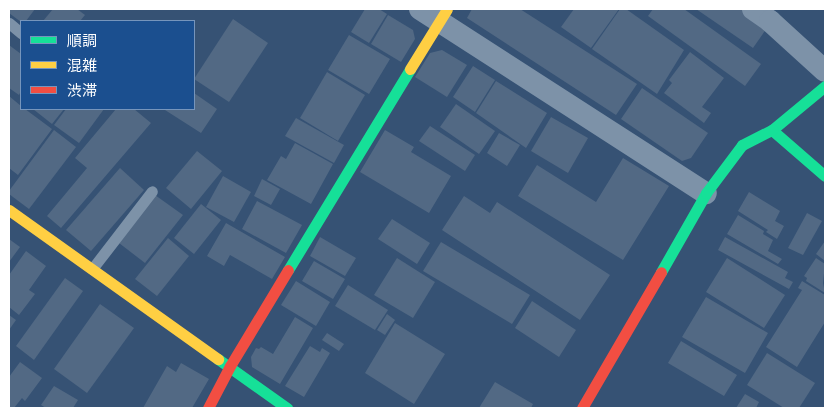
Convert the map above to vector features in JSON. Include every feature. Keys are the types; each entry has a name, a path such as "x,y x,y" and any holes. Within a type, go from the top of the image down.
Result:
{"street":[{"path":"753,9 770,21 825,71"},
{"path":"208,408 230,366 435,12 706,193"},
{"path":"582,408 706,193 742,145 772,130 825,86"},
{"path":"772,130 825,176"},
{"path":"9,210 287,408"}],"lane":[{"path":"9,23 20,31"},
{"path":"92,269 152,191"}],"building":[{"path":"9,9 35,9 27,20 20,21 9,13"},
{"path":"53,9 77,9 85,15 81,20 44,20"},
{"path":"365,9 379,9 387,14 369,43 351,32"},
{"path":"472,9 520,9 637,84 616,115 467,18"},
{"path":"574,9 619,9 591,48 561,27"},
{"path":"620,9 626,9 684,50 657,94 592,49"},
{"path":"653,9 684,9 761,64 745,86 648,16"},
{"path":"696,9 746,9 769,25 753,48"},
{"path":"388,15 413,30 415,39 401,62 371,44"},
{"path":"233,19 268,43 229,102 195,80"},
{"path":"349,35 390,59 369,94 328,70"},
{"path":"9,45 20,53 19,95 9,88"},
{"path":"442,50 467,65 447,97 415,77 430,53"},
{"path":"690,52 724,78 702,107 711,113 704,123 664,93 672,83 669,80"},
{"path":"473,66 495,80 475,112 453,97"},
{"path":"327,72 365,95 338,141 300,118"},
{"path":"496,81 547,113 526,148 476,113"},
{"path":"642,88 708,133 691,158 682,161 621,119"},
{"path":"195,94 217,109 201,133 165,110 195,110"},
{"path":"9,96 20,105 20,110 26,110 52,129 18,175 9,168"},
{"path":"456,104 495,131 479,154 440,127"},
{"path":"34,110 63,110 52,124"},
{"path":"65,110 103,110 79,143 54,125"},
{"path":"115,110 135,110 151,123 61,228 47,216 87,168 75,158"},
{"path":"551,117 588,138 568,173 531,151"},
{"path":"296,118 344,145 334,163 285,136"},
{"path":"430,126 475,155 465,171 419,141"},
{"path":"54,130 76,147 29,209 9,194 9,191"},
{"path":"385,130 414,147 411,152 451,176 429,213 360,172"},
{"path":"499,133 520,145 507,166 487,153"},
{"path":"295,143 333,164 311,204 267,180 281,156 286,159"},
{"path":"197,151 222,171 191,209 166,188"},
{"path":"623,158 669,186 623,260 518,196 537,165 596,202"},
{"path":"120,168 144,190 91,251 66,230"},
{"path":"223,176 251,192 234,222 206,207"},
{"path":"262,179 280,189 271,205 254,196"},
{"path":"749,192 780,211 775,221 784,226 777,239 766,232 768,230 738,211"},
{"path":"155,195 183,215 145,263 119,243"},
{"path":"464,196 490,213 497,202 610,275 580,320 442,230"},
{"path":"257,201 302,225 286,253 242,229"},
{"path":"201,204 221,220 194,254 174,238"},
{"path":"807,213 822,221 803,255 788,248"},
{"path":"738,215 764,231 763,234 773,240 768,251 782,259 778,264 727,234"},
{"path":"392,219 430,243 417,264 378,239"},
{"path":"226,223 285,257 272,279 230,255 224,266 207,256"},
{"path":"320,237 356,258 345,276 310,256"},
{"path":"725,237 788,272 785,278 793,282 789,289 718,250"},
{"path":"168,238 189,256 157,296 135,279"},
{"path":"9,239 20,247 9,262"},
{"path":"825,241 825,261 816,254"},
{"path":"441,242 530,295 512,324 423,271"},
{"path":"26,251 46,266 29,290 35,294 19,315 9,307 9,275"},
{"path":"397,258 435,282 413,318 374,295"},
{"path":"727,258 785,295 764,328 706,292"},
{"path":"816,258 825,264 823,283 825,293 806,281 807,278 804,276"},
{"path":"314,261 345,279 333,299 302,281"},
{"path":"65,278 83,291 34,360 16,346"},
{"path":"296,281 330,302 316,326 281,305"},
{"path":"802,281 825,295 825,322 797,367 766,347 802,290 798,288"},
{"path":"348,285 388,310 375,330 335,306"},
{"path":"706,297 768,333 745,373 682,337"},
{"path":"532,301 576,330 559,357 515,328"},
{"path":"100,304 134,328 87,393 54,369"},
{"path":"387,314 395,320 385,335 377,330"},
{"path":"9,315 16,320 9,330"},
{"path":"295,317 313,328 280,384 252,367 251,357 256,348 259,349 261,347 273,354"},
{"path":"395,323 445,354 414,404 365,373"},
{"path":"327,333 344,344 339,351 322,340"},
{"path":"681,341 737,375 724,396 668,363"},
{"path":"310,346 320,352 322,348 330,353 304,397 285,386"},
{"path":"767,353 815,383 799,408 784,408 747,385"},
{"path":"20,362 42,378 25,401 22,398 14,408 9,408 9,377"},
{"path":"181,363 209,379 192,408 143,408 167,366 176,372"},
{"path":"495,382 533,404 531,408 479,408"},
{"path":"54,386 78,400 73,408 46,408 41,405"},
{"path":"745,394 759,402 756,408 736,408"}],"traffic: fast":[{"path":"288,270 410,69"},
{"path":"825,86 772,130 825,176"},
{"path":"661,272 706,193 742,145 772,130"},
{"path":"218,359 287,408"}],"traffic: slow":[{"path":"410,69 447,9"},
{"path":"9,210 218,359"}],"traffic: jam":[{"path":"208,408 230,366 288,270"},
{"path":"582,408 661,272"}]}
